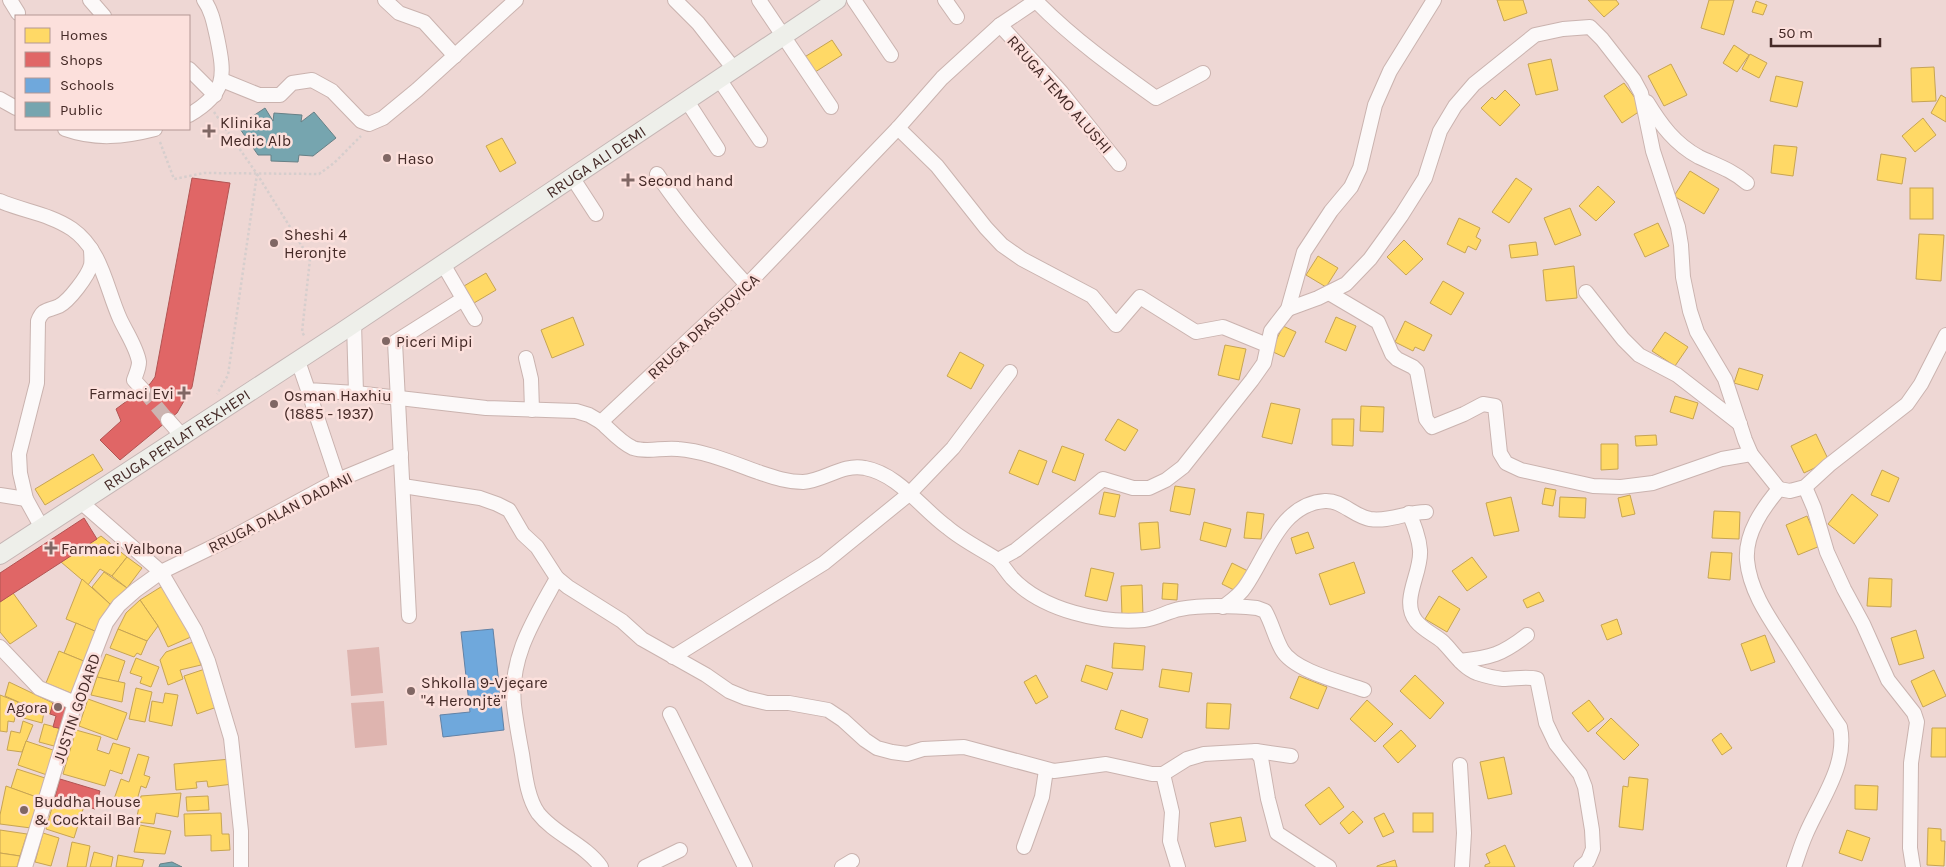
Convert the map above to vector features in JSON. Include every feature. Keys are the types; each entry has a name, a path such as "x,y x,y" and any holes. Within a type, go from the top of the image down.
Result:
{"main road":[{"name":"RRUGA ALI DEMI","path":"354,323 837,0"},
{"name":"RRUGA PERLAT REXHEPI","path":"0,555 183,437 354,323"}],"street":[{"path":"10,0 18,14"},
{"path":"90,0 103,15"},
{"path":"190,114 202,107 215,95 222,80 222,58 212,16 204,0"},
{"path":"385,0 399,12 424,22 455,56"},
{"path":"222,80 259,95 280,95 292,82 312,80 332,91 361,121 369,124 383,118 516,0"},
{"path":"675,0 698,23 734,68"},
{"path":"759,0 831,107"},
{"path":"854,0 891,55"},
{"path":"945,0 957,17"},
{"path":"1037,0 1060,26 1104,61 1156,98 1203,73"},
{"name":"RRUGA DRASHOVICA","path":"601,422 747,285 898,128 942,78 1000,25 1037,0"},
{"path":"998,560 1028,540 1103,479 1133,488 1149,488 1166,480 1183,467 1252,380 1264,362 1271,331 1288,309 1304,252 1331,211 1351,187 1360,168 1375,105 1390,71 1434,0"},
{"name":"RRUGA TEMO ALUSHI","path":"1000,25 1061,92 1119,164"},
{"path":"1288,309 1318,298 1346,284 1370,259 1425,178 1440,131 1455,106 1474,84 1535,35 1563,29 1590,28 1602,39 1634,80 1664,130 1680,145 1699,157 1735,173 1747,183"},
{"path":"190,70 215,95"},
{"path":"719,79 760,140"},
{"path":"1641,93 1653,151 1678,227 1683,277 1690,311 1697,332 1725,379 1751,454 1780,489 1790,491 1805,487 1829,465 1906,404 1921,384 1946,336"},
{"path":"0,99 15,107"},
{"path":"686,101 718,149"},
{"path":"898,128 937,166 986,228 1002,245 1022,260 1092,296 1116,325 1140,297 1196,332 1223,327 1267,345"},
{"path":"68,130 78,134 98,137 120,137 151,130"},
{"path":"657,174 679,207 704,238 747,285"},
{"path":"572,177 596,214"},
{"path":"0,200 55,220 73,230 91,249 106,278 118,314 136,351 139,362 134,380 143,390"},
{"path":"42,528 26,499 20,473 19,454 37,383 38,321 41,314 48,309 59,306 68,300 86,277 91,266 91,249"},
{"path":"443,264 475,319"},
{"path":"1329,292 1378,322 1392,354 1397,359 1413,367 1416,371 1426,419 1429,425 1432,427 1483,404 1495,406 1500,453 1506,463 1521,470 1593,486 1621,487 1653,483 1722,459 1751,454"},
{"path":"1586,292 1623,339 1639,354 1677,375 1740,424"},
{"path":"409,616 395,342 464,298"},
{"path":"354,323 356,393"},
{"path":"526,358 530,379 532,410"},
{"path":"298,361 338,480"},
{"path":"673,656 824,563 909,494 954,448 1010,372"},
{"path":"308,390 397,397 486,408 576,411 601,422 631,447 643,450 659,448 679,449 699,453 783,480 796,481 823,478 850,467 864,468 880,473 909,494 949,529 998,560 1013,579 1034,594 1061,609 1089,617 1120,621 1146,620 1179,609 1203,606 1249,607 1265,611 1283,652 1293,661 1311,670 1364,690"},
{"path":"168,420 183,437"},
{"name":"RRUGA DALAN DADANI","path":"161,572 229,539 338,480 401,454"},
{"path":"403,486 480,498 509,510 523,534 537,547 557,578 622,621 642,639 706,675 729,691 746,698 766,703 809,705 828,710 877,748 907,754 923,749 964,747 1054,772 1089,765 1106,764 1152,774 1163,774 1187,759 1204,754 1256,751 1291,756"},
{"path":"1805,487 1814,508 1827,552 1844,589 1863,624 1888,680 1914,713 1917,722 1911,762 1910,848 1913,867"},
{"path":"1780,489 1765,505 1749,543 1747,560 1752,582 1764,610 1840,726 1842,739 1834,775 1806,834 1794,867"},
{"path":"0,496 26,499"},
{"path":"82,502 161,572 195,630 208,661 231,738 242,831 241,867"},
{"path":"1223,607 1246,586 1281,526 1299,509 1314,502 1337,502 1355,514 1367,518 1388,520 1409,513 1426,512"},
{"path":"1409,513 1418,537 1421,552 1411,601 1412,614 1416,622 1441,640 1460,661 1474,672 1488,677 1532,678 1538,680 1546,723 1556,744 1580,774 1585,787 1593,849 1588,860 1581,867"},
{"name":"JUSTIN GODARD","path":"25,867 75,703 106,623 119,605 161,572"},
{"path":"557,578 528,630 518,655 514,681 514,704 530,794 537,811 548,823 577,843 601,867"},
{"path":"1460,661 1482,659 1500,654 1527,635"},
{"path":"0,648 39,688 75,703"},
{"path":"670,714 745,867"},
{"path":"1256,751 1261,758 1268,799 1277,833 1329,867"},
{"path":"1460,765 1464,832 1462,867"},
{"path":"1024,847 1042,797 1046,770"},
{"path":"1163,774 1172,812 1170,841 1178,867"},
{"path":"645,867 680,850"}],"path":[{"path":"212,109 257,174 310,259 302,332 306,338"},
{"path":"155,130 174,179 204,173 319,174 334,163 362,135"},
{"path":"213,399 228,375 257,174"}],"shaded area":[{"path":"379,647 383,693 351,696 347,650"},
{"path":"384,701 387,745 355,748 351,703"}],"building: Homes":[{"path":"1497,0 1523,0 1527,13 1504,21"},
{"path":"1588,0 1616,0 1619,4 1604,17"},
{"path":"1709,0 1734,0 1724,35 1701,28"},
{"path":"1756,1 1767,5 1763,15 1752,12"},
{"path":"832,40 842,55 812,74 803,58"},
{"path":"1734,45 1749,55 1737,72 1723,63"},
{"path":"1750,54 1767,63 1759,78 1742,69"},
{"path":"1551,59 1558,90 1536,95 1528,64"},
{"path":"1671,64 1687,95 1664,106 1648,76"},
{"path":"1934,67 1936,101 1912,102 1911,68"},
{"path":"1776,76 1803,82 1797,107 1770,101"},
{"path":"1624,83 1643,109 1622,123 1604,96"},
{"path":"1505,90 1520,105 1500,126 1481,108 1492,97 1495,100"},
{"path":"1941,95 1946,98 1946,122 1931,113"},
{"path":"1923,118 1936,135 1915,152 1902,136"},
{"path":"502,138 516,163 500,172 486,146"},
{"path":"1774,145 1797,147 1793,176 1771,173"},
{"path":"1881,154 1906,158 1902,184 1877,180"},
{"path":"1690,171 1719,189 1704,214 1674,196"},
{"path":"1516,178 1532,189 1509,223 1492,212"},
{"path":"1598,186 1615,202 1596,221 1579,206"},
{"path":"1910,188 1933,188 1933,219 1910,219"},
{"path":"1570,208 1581,235 1555,245 1544,218"},
{"path":"1459,218 1480,228 1476,237 1481,240 1476,250 1468,246 1465,253 1447,244"},
{"path":"1658,223 1669,246 1645,257 1634,234"},
{"path":"1919,234 1944,235 1941,281 1916,279"},
{"path":"1404,240 1423,259 1406,275 1387,257"},
{"path":"1536,242 1538,255 1511,258 1509,245"},
{"path":"1318,256 1338,268 1326,287 1306,275"},
{"path":"1574,266 1577,298 1546,301 1543,270"},
{"path":"486,273 496,290 474,303 464,286"},
{"path":"1443,281 1464,293 1451,315 1430,303"},
{"path":"573,317 584,345 552,358 541,330"},
{"path":"1336,317 1356,326 1346,351 1325,342"},
{"path":"1405,321 1432,335 1424,351 1415,347 1413,351 1395,342"},
{"path":"1283,326 1296,332 1284,357 1271,351"},
{"path":"1665,332 1688,347 1675,366 1652,351"},
{"path":"1225,345 1246,349 1239,380 1218,375"},
{"path":"960,352 984,365 971,389 947,376"},
{"path":"1739,368 1763,375 1758,390 1734,383"},
{"path":"1675,396 1698,403 1693,419 1670,412"},
{"path":"1271,403 1300,409 1292,444 1262,437"},
{"path":"1361,406 1384,407 1383,432 1360,431"},
{"path":"1118,419 1138,430 1125,451 1105,440"},
{"path":"1332,419 1354,419 1353,446 1332,445"},
{"path":"1816,434 1829,461 1804,473 1791,446"},
{"path":"1656,435 1657,445 1636,446 1635,436"},
{"path":"1601,444 1618,444 1618,469 1601,470"},
{"path":"1062,446 1084,454 1075,481 1052,472"},
{"path":"1019,450 1047,461 1038,485 1009,473"},
{"path":"93,454 103,470 45,505 35,489"},
{"path":"1882,470 1899,478 1889,502 1871,495"},
{"path":"1175,486 1195,489 1190,515 1170,511"},
{"path":"1545,488 1556,490 1553,506 1542,504"},
{"path":"1104,492 1120,495 1115,517 1099,514"},
{"path":"1852,494 1878,515 1854,544 1828,524"},
{"path":"1630,495 1635,514 1622,517 1618,498"},
{"path":"1511,497 1519,531 1494,536 1486,503"},
{"path":"1560,497 1586,498 1585,518 1559,517"},
{"path":"1714,511 1740,512 1739,539 1712,538"},
{"path":"1247,512 1264,514 1261,539 1244,538"},
{"path":"1807,516 1820,546 1798,555 1786,525"},
{"path":"1158,522 1160,548 1141,550 1139,523"},
{"path":"1204,522 1231,529 1226,547 1200,540"},
{"path":"1308,532 1314,548 1296,554 1291,538"},
{"path":"101,536 127,557 112,576 100,569 88,585 61,562"},
{"path":"1711,552 1732,553 1730,580 1708,578"},
{"path":"127,557 142,568 127,588 112,576"},
{"path":"1472,557 1487,577 1467,591 1452,571"},
{"path":"1354,562 1365,593 1330,605 1319,574"},
{"path":"1232,563 1248,571 1238,592 1222,584"},
{"path":"1091,568 1114,573 1107,601 1085,596"},
{"path":"104,572 127,588 110,604 92,587"},
{"path":"1869,578 1892,579 1891,607 1867,606"},
{"path":"82,579 110,604 97,632 66,619"},
{"path":"1163,583 1178,584 1177,600 1162,599"},
{"path":"164,585 193,636 168,647 158,626 140,600"},
{"path":"1142,585 1143,616 1122,616 1121,586"},
{"path":"1539,592 1544,601 1527,608 1523,600"},
{"path":"13,593 37,626 10,644 0,632 0,602"},
{"path":"1439,596 1460,609 1447,632 1425,619"},
{"path":"140,600 158,626 147,641 118,629 126,613"},
{"path":"1617,619 1622,634 1607,640 1601,625"},
{"path":"76,623 97,632 86,662 64,653"},
{"path":"118,629 147,641 141,655 137,653 134,657 110,648"},
{"path":"1916,630 1924,658 1899,665 1891,638"},
{"path":"1765,635 1775,662 1751,671 1741,644"},
{"path":"193,642 201,665 180,670 183,679 168,685 160,660 166,652"},
{"path":"1114,643 1145,646 1143,670 1112,668"},
{"path":"59,651 86,662 73,694 46,683"},
{"path":"106,654 125,661 118,682 97,677"},
{"path":"136,658 159,667 151,687 140,683 142,677 130,673"},
{"path":"1086,665 1113,673 1107,690 1081,681"},
{"path":"205,669 217,707 197,714 184,676"},
{"path":"1162,669 1192,673 1189,692 1159,687"},
{"path":"1934,670 1946,696 1923,707 1911,681"},
{"path":"1036,675 1048,697 1036,704 1024,682"},
{"path":"1415,675 1444,703 1430,719 1400,691"},
{"path":"1299,676 1327,687 1318,709 1290,698"},
{"path":"97,677 125,683 122,702 91,695"},
{"path":"9,682 53,703 50,714 44,712 42,723 20,717 23,704 5,696"},
{"path":"136,688 152,692 145,722 129,719"},
{"path":"165,693 178,695 172,726 149,721 152,701 163,703"},
{"path":"0,695 18,702 14,722 8,721 7,732 0,731"},
{"path":"88,699 127,713 117,740 79,726"},
{"path":"1367,700 1393,724 1375,742 1350,719"},
{"path":"1589,700 1604,719 1588,732 1572,713"},
{"path":"1207,703 1231,704 1229,729 1206,728"},
{"path":"1121,710 1148,719 1142,738 1115,729"},
{"path":"1611,718 1639,745 1624,760 1596,733"},
{"path":"23,721 33,725 22,752 7,750 11,731 20,733"},
{"path":"44,724 59,728 54,746 39,742"},
{"path":"1932,728 1946,728 1946,757 1931,757"},
{"path":"76,730 101,737 97,750 109,754 113,743 130,748 122,774 110,770 105,786 63,774"},
{"path":"1401,730 1416,746 1398,763 1383,746"},
{"path":"1721,733 1732,748 1722,755 1712,740"},
{"path":"26,741 56,751 47,775 18,765"},
{"path":"138,754 149,757 144,775 150,777 146,788 141,786 137,800 132,799 129,807 113,802 121,779 129,782"},
{"path":"1504,757 1512,794 1488,799 1480,762"},
{"path":"231,759 233,784 208,787 207,781 196,782 197,788 176,790 174,764"},
{"path":"17,769 45,778 39,798 11,788"},
{"path":"1629,777 1648,779 1643,830 1619,827 1623,786 1628,787"},
{"path":"1855,785 1878,786 1877,810 1855,809"},
{"path":"6,786 39,798 31,828 0,824"},
{"path":"1329,787 1344,807 1320,825 1305,805"},
{"path":"181,793 178,817 156,813 154,824 136,822 141,796"},
{"path":"208,796 209,810 187,811 186,797"},
{"path":"55,797 84,806 74,838 46,829"},
{"path":"1353,811 1363,822 1349,834 1340,823"},
{"path":"221,813 222,834 229,834 230,850 211,851 211,835 185,836 184,814"},
{"path":"1384,813 1394,832 1383,837 1374,818"},
{"path":"1413,813 1433,813 1433,832 1413,832"},
{"path":"1241,817 1246,841 1215,847 1210,823"},
{"path":"140,825 171,831 165,854 134,852"},
{"path":"1928,828 1941,829 1941,841 1945,841 1944,866 1927,865"},
{"path":"0,830 27,834 20,856 0,853"},
{"path":"1847,830 1870,838 1862,861 1839,853"},
{"path":"43,833 59,838 51,866 35,862"},
{"path":"72,842 90,846 86,867 67,867"},
{"path":"1505,845 1515,867 1485,867 1485,865 1490,863 1486,854"},
{"path":"94,852 113,857 111,867 90,867"},
{"path":"0,853 20,856 17,867 0,867"},
{"path":"118,855 144,860 142,867 116,867"},
{"path":"1395,860 1397,867 1377,867 1377,866"}],"building: Shops":[{"path":"192,178 230,183 192,387 177,413 120,460 100,440 121,421 116,409 150,384 155,377"},
{"path":"84,518 97,539 0,602 0,573"},
{"path":"53,703 69,709 63,729 53,727 56,716 50,714"},
{"path":"60,779 100,791 95,809 55,797"}],"building: Schools":[{"path":"493,629 504,730 443,737 440,715 470,712 461,632"}],"building: Public":[{"path":"265,108 273,121 274,113 302,115 301,122 314,112 336,138 313,156 299,155 298,162 271,161 271,155 258,155 238,126"},
{"path":"172,862 182,867 159,867 160,864"}],"tunnel":[{"path":"143,390 168,420"}],"place":[{"name":"Klinika Medic Alb","path":"209,131"},
{"name":"Haso","path":"387,158"},
{"name":"Second hand","path":"628,180"},
{"name":"Sheshi 4 Heronjte","path":"274,243"},
{"name":"Piceri Mipi","path":"386,341"},
{"name":"Farmaci Evi","path":"184,393"},
{"name":"Osman Haxhiu (1885 - 1937)","path":"274,404"},
{"name":"Farmaci Valbona","path":"51,548"},
{"name":"Shkolla 9-Vjeçare \"4 Heronjtë\"","path":"411,691"},
{"name":"Agora","path":"58,707"},
{"name":"Buddha House & Cocktail Bar","path":"24,810"}]}
